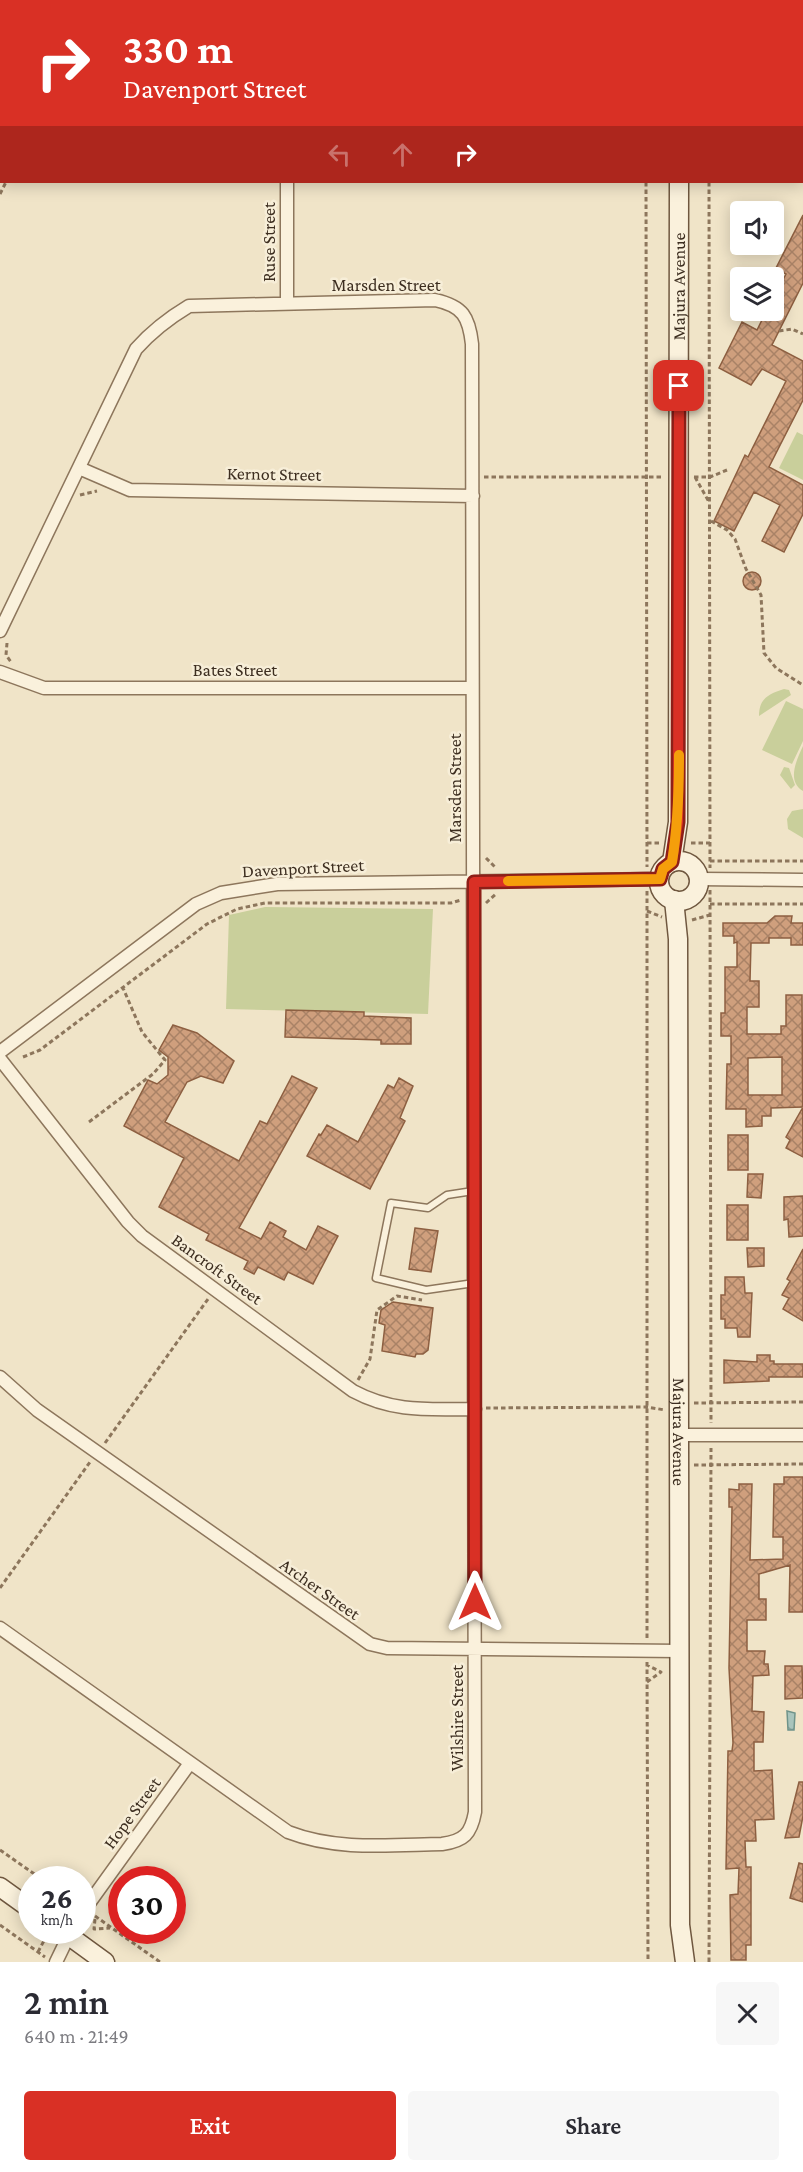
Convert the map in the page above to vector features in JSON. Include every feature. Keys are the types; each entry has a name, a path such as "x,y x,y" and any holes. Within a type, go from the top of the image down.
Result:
{"main road":[{"name":"Majura Avenue","path":"679,183 678,822 680,862"},
{"path":"680,862 696,869 688,891 665,894 660,879 663,869 680,862"},
{"name":"Majura Avenue","path":"685,1962 680,1925 678,939 688,891"},
{"path":"0,1887 18,1900"},
{"name":"Majura Avenue","path":"674,1962 680,1925"},
{"path":"82,1944 105,1962"}],"street":[{"name":"Ruse Street","path":"287,183 287,303"},
{"name":"Marsden Street","path":"0,631 136,349 152,330 189,306 435,300 452,304 470,321 472,344 474,882"},
{"name":"Kernot Street","path":"79,468 130,490 472,495"},
{"name":"Bates Street","path":"0,672 44,688 472,688"},
{"name":"Davenport Street","path":"0,1052 196,904 221,892 277,884 660,879"},
{"path":"688,891 803,880"},
{"name":"Wilshire Street","path":"0,1628 288,1832 310,1840 336,1845 457,1842 472,1828 476,1812 475,1649 479,1408 474,1190 474,882"},
{"name":"Bancroft Street","path":"0,1059 135,1229 324,1370 376,1404 412,1409 479,1408"},
{"name":"Archer Street","path":"0,1377 37,1410 356,1637 387,1648 680,1651"},
{"path":"679,1435 803,1435"},
{"name":"Hope Street","path":"96,1894 190,1763"},
{"path":"54,1962 62,1944"}],"lane":[{"path":"474,1190 447,1195 428,1208 391,1203 376,1278 426,1290 475,1282"}],"path":[{"path":"646,183 647,843"},
{"path":"709,183 710,843"},
{"path":"779,331 792,329 803,334"},
{"path":"710,477 727,470"},
{"path":"472,477 646,477"},
{"path":"695,477 710,502"},
{"path":"710,520 732,534 761,595 764,653 776,668 803,685"},
{"path":"710,861 803,861"},
{"path":"23,1057 40,1050 222,915 254,905 451,903 457,899 488,903 502,891"},
{"path":"637,892 647,896"},
{"path":"710,904 803,904"},
{"path":"647,1640 647,911 667,920"},
{"path":"690,920 710,915 711,1402"},
{"path":"88,1122 153,1074 165,1060 142,1032 123,988"},
{"path":"35,1047 40,1050"},
{"path":"22,1064 25,1051"},
{"path":"366,1368 370,1359 377,1310 397,1296 422,1301 426,1290"},
{"path":"479,1408 647,1407 679,1411 693,1403 803,1402"},
{"path":"709,1962 711,1465 803,1464"},
{"path":"647,1683 661,1672 654,1666 647,1665 647,1683 648,1962"},
{"path":"0,1850 23,1866"},
{"path":"95,1916 104,1922 112,1928 94,1929 95,1916"},
{"path":"0,1925 54,1962"},
{"path":"38,1952 42,1944"},
{"path":"135,1944 160,1962"}],"green space":[{"path":"797,432 803,435 803,480 779,468"},
{"path":"784,689 789,690 791,695 759,716 763,701"},
{"path":"786,701 803,709 803,741 792,764 762,750"},
{"path":"803,746 803,791 795,782 794,770"},
{"path":"784,767 789,768 795,785 791,789 780,775"},
{"path":"803,809 803,838 788,829 787,819 792,811"},
{"path":"265,907 433,909 428,1014 226,1009 229,915"}],"water":[{"path":"787,1711 795,1713 794,1730 788,1730"}],"building":[{"path":"803,215 803,283 784,321 784,278 786,274 784,267 777,267"},
{"path":"762,321 784,321 772,345 803,361 803,400 769,467 803,485 803,514 784,552 762,541 780,505 754,492 734,531 714,521 745,455 748,457 786,381 762,369 751,385 719,368 742,322 757,330"},
{"path":"752,572 758,575 761,581 758,587 752,590 746,587 743,581 746,575"},
{"path":"775,916 792,916 791,923 803,923 803,945 791,945 791,938 769,938 769,943 751,943 750,981 759,981 759,1007 747,1007 747,1034 781,1034 781,1026 786,1026 786,995 802,995 803,1107 771,1108 771,1116 762,1116 762,1126 746,1127 746,1109 726,1109 727,1064 731,1064 731,1036 721,1036 721,1013 725,1013 725,967 737,967 737,942 734,943 734,936 723,936 723,923 767,923","holes":["782,1057 782,1095 748,1095 748,1058"]},
{"path":"286,1010 364,1012 364,1016 411,1018 411,1044 381,1044 381,1040 285,1037"},
{"path":"173,1025 197,1033 234,1061 223,1083 201,1076 187,1082 165,1122 239,1161 260,1121 267,1124 292,1076 317,1088 239,1228 261,1239 270,1222 286,1231 283,1237 306,1250 318,1226 338,1236 313,1284 288,1272 284,1280 258,1267 254,1274 244,1269 248,1261 206,1240 209,1234 159,1207 184,1158 124,1126 148,1080 157,1084 168,1075 168,1057 159,1050"},
{"path":"399,1078 413,1086 400,1118 405,1121 370,1189 307,1156 319,1134 321,1135 327,1125 358,1142 388,1085 394,1088"},
{"path":"803,1108 803,1157 786,1148 790,1140 786,1137"},
{"path":"728,1135 748,1135 748,1170 728,1170"},
{"path":"748,1174 763,1174 761,1198 747,1197"},
{"path":"803,1196 803,1236 789,1237 788,1219 784,1220 784,1197"},
{"path":"727,1205 748,1205 748,1240 727,1240"},
{"path":"415,1228 438,1231 431,1272 409,1269"},
{"path":"747,1248 764,1248 764,1266 748,1267"},
{"path":"803,1249 803,1321 783,1309 789,1298 782,1295 790,1281 787,1279"},
{"path":"725,1277 744,1277 745,1293 752,1293 750,1337 738,1337 737,1328 725,1328 725,1319 721,1319 721,1295 725,1295"},
{"path":"393,1302 433,1308 428,1350 423,1354 416,1354 415,1357 382,1351 385,1325 379,1323 381,1310"},
{"path":"757,1355 770,1355 770,1361 774,1361 774,1364 803,1364 803,1377 769,1377 769,1381 724,1383 724,1360 757,1362"},
{"path":"784,1477 803,1477 803,1612 789,1612 790,1565 759,1574 759,1599 766,1599 766,1620 747,1620 747,1651 765,1651 764,1664 768,1664 769,1675 753,1676 752,1711 764,1712 763,1742 754,1742 754,1771 772,1770 774,1819 755,1820 756,1841 745,1841 746,1867 751,1867 751,1945 746,1945 746,1960 731,1960 730,1895 738,1894 739,1868 726,1869 728,1751 732,1751 733,1743 729,1668 732,1507 729,1507 729,1489 739,1490 739,1484 752,1484 750,1560 783,1559 783,1537 773,1537 774,1484 784,1484"},
{"path":"785,1666 802,1666 803,1698 785,1699"},
{"path":"799,1782 803,1782 803,1816 799,1837 785,1838"},
{"path":"799,1863 803,1864 803,1902 790,1898"}],"slow traffic":[{"path":"508,881 660,879 663,869 672,862 675,843 678,822 679,755"}],"route":[{"path":"475,1602 474,882 660,879 663,869 672,862 678,822 679,386"}]}
